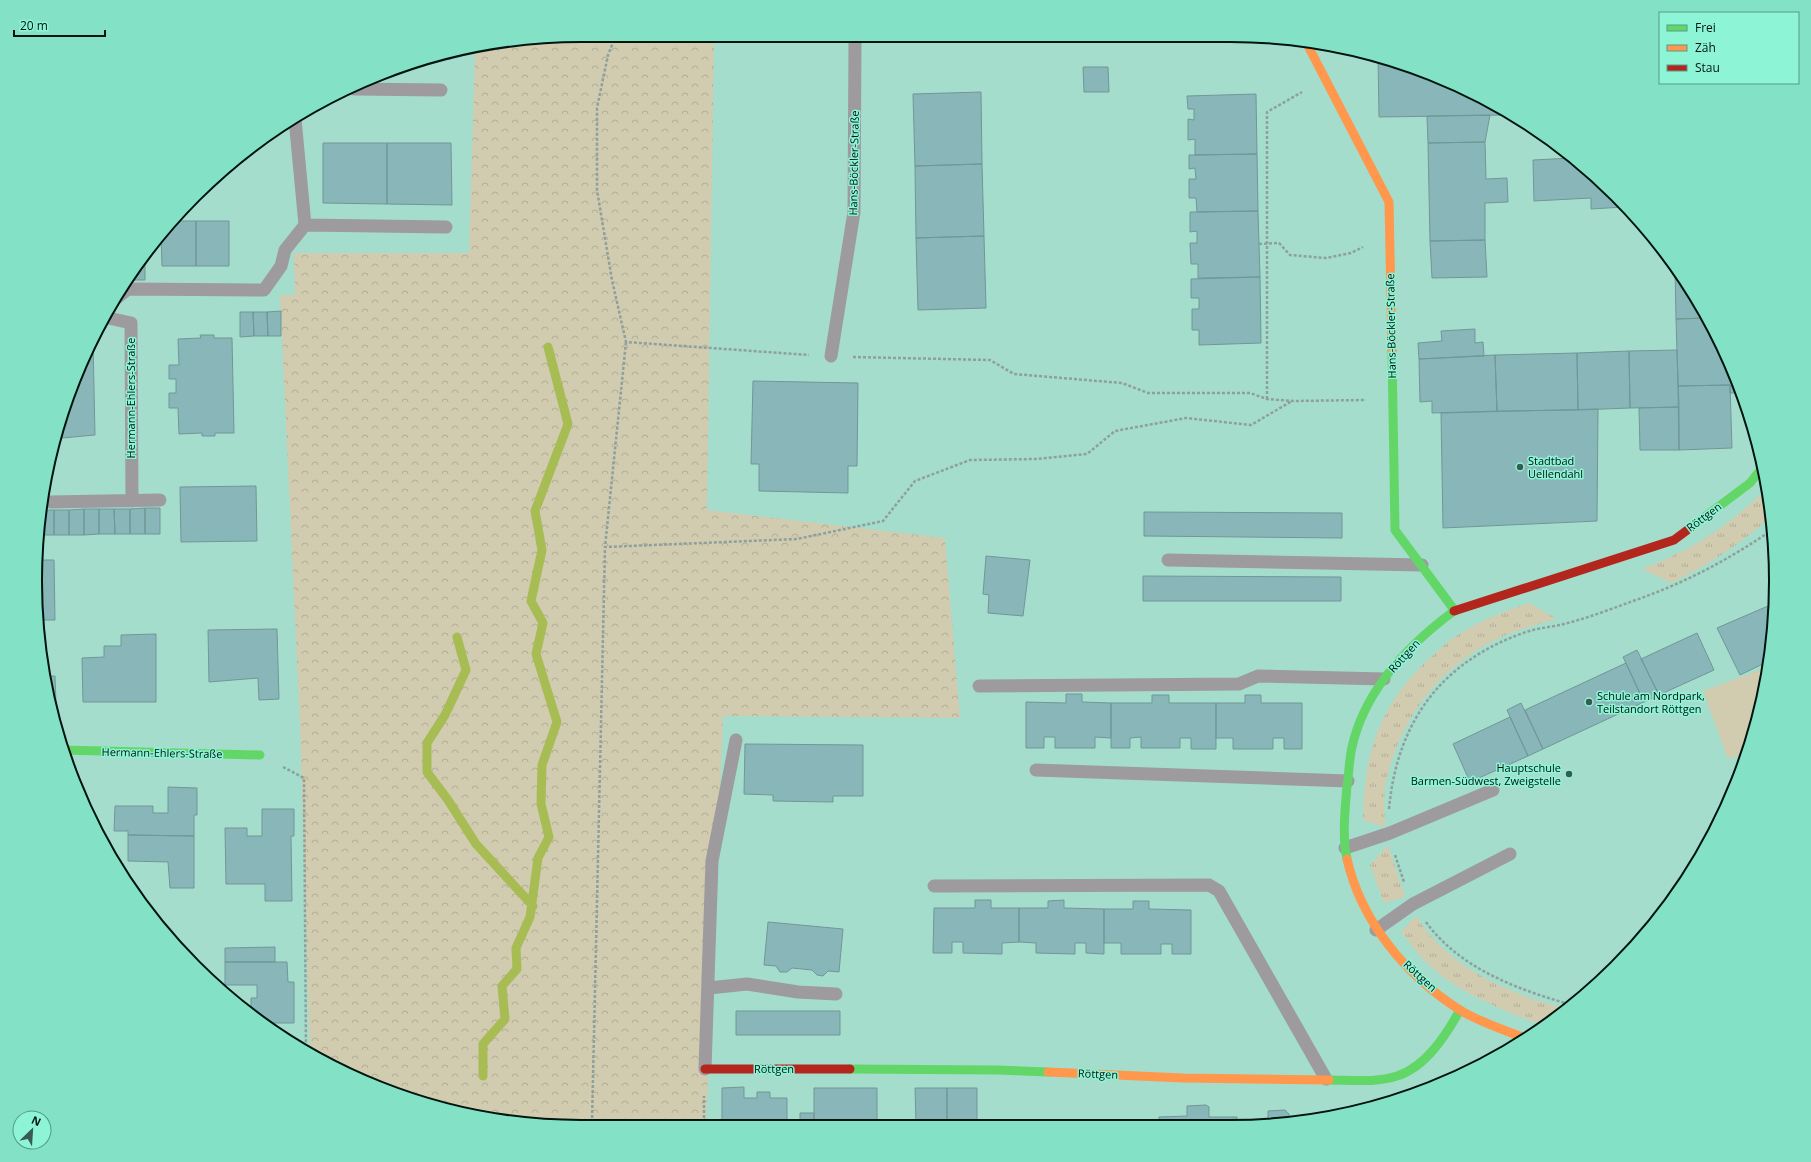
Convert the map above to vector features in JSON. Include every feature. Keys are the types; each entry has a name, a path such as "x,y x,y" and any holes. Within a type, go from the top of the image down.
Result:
{"street":[{"name":"Hans-Böckler-Straße","path":"1309,48 1389,202 1395,530 1456,611"},
{"name":"Röttgen","path":"1519,1036 1460,1010 1411,972 1376,930 1351,876 1345,848 1345,806 1352,747 1365,710 1384,679 1408,649 1433,627 1456,611 1674,540 1750,483 1758,473"},
{"name":"Hermann-Ehlers-Straße","path":"70,750 260,755"},
{"name":"Röttgen","path":"705,1069 996,1070 1183,1078 1369,1080 1399,1075 1422,1060 1437,1045 1460,1010"}],"lane":[{"name":"Hans-Böckler-Straße","path":"831,356 854,212 855,42"},
{"path":"360,90 441,90"},
{"path":"128,289 264,290 281,266 285,250 305,225 295,125"},
{"path":"305,225 446,228"},
{"name":"Hermann-Ehlers-Straße","path":"110,318 131,323 132,500"},
{"path":"51,502 160,500"},
{"path":"1168,560 1422,565"},
{"path":"979,686 1239,684 1258,676 1384,679"},
{"path":"705,1069 709,988 712,861 736,740"},
{"path":"1036,770 1348,781"},
{"path":"1345,848 1390,833 1494,790"},
{"path":"1376,930 1413,904 1510,854"},
{"path":"934,886 1209,885 1219,891 1326,1079"},
{"path":"709,988 747,984 798,992 836,994"}],"path":[{"path":"592,1120 605,547 626,342 612,280 597,190 597,108 608,55 613,42"},
{"path":"1267,399 1267,112 1325,80"},
{"path":"1259,244 1279,243 1290,255 1326,258 1352,253 1390,234"},
{"path":"626,342 831,356 990,360 1014,374 1122,383 1148,393 1250,393 1267,399 1293,401 1392,399"},
{"path":"605,547 797,539 883,521 915,481 970,460 1036,459 1087,454 1115,431 1186,418 1251,425 1293,401"},
{"path":"1565,1003 1536,996 1501,981 1476,966 1453,949 1430,927 1413,904 1401,873 1390,833 1391,792 1397,760 1407,733 1427,701 1454,671 1486,649 1527,632 1566,623 1681,584 1735,555 1767,534"},
{"path":"260,755 304,778 306,1045"}],"green space":[{"path":"714,42 707,510 945,538 960,718 723,716 706,1120 546,1119 476,1110 441,1102 375,1079 310,1047 300,726 280,295 295,295 294,253 469,253 475,52 546,43"},
{"path":"1759,496 1762,496 1765,521 1747,537 1711,562 1671,583 1642,569 1675,555 1704,539 1745,509"},
{"path":"1529,603 1557,619 1517,631 1493,641 1455,666 1438,682 1411,718 1400,738 1386,782 1384,799 1385,827 1363,820 1367,772 1372,751 1378,730 1387,711 1399,692 1413,674 1454,637 1491,617"},
{"path":"1761,669 1751,721 1740,755 1728,759 1703,691"},
{"path":"1388,845 1405,897 1384,903 1370,865"},
{"path":"1416,916 1437,943 1465,966 1498,985 1533,999 1561,1007 1537,1023 1495,1006 1448,981 1422,958 1401,932"}],"building":[{"path":"1378,63 1436,83 1502,115 1379,117"},
{"path":"1083,67 1108,67 1109,92 1084,92"},
{"path":"981,92 982,164 915,166 913,94"},
{"path":"1256,94 1257,154 1195,155 1195,139 1188,140 1188,119 1194,120 1194,109 1188,109 1187,96"},
{"path":"1490,115 1485,142 1428,143 1427,116"},
{"path":"1485,142 1486,179 1507,178 1508,202 1485,203 1485,240 1430,241 1428,143"},
{"path":"323,143 387,143 387,204 323,203"},
{"path":"387,143 451,143 452,205 387,204"},
{"path":"1257,154 1258,211 1197,212 1196,198 1189,198 1189,179 1196,179 1195,168 1189,169 1189,155"},
{"path":"1564,158 1618,207 1591,209 1591,198 1534,201 1533,160"},
{"path":"982,164 984,236 916,238 915,166"},
{"path":"1258,211 1260,277 1198,278 1198,264 1191,264 1190,243 1197,243 1197,231 1190,232 1190,212"},
{"path":"181,221 196,221 196,266 162,266 161,243"},
{"path":"196,221 229,221 229,266 196,266"},
{"path":"984,236 986,308 918,310 916,238"},
{"path":"1485,240 1487,277 1432,278 1430,241"},
{"path":"145,265 145,280 134,280"},
{"path":"1260,277 1261,343 1199,345 1199,330 1192,330 1192,309 1199,309 1199,298 1191,298 1191,279"},
{"path":"1675,278 1700,318 1676,319"},
{"path":"281,311 281,336 268,336 267,312"},
{"path":"240,312 253,312 254,336 240,337"},
{"path":"253,312 267,312 268,336 254,336"},
{"path":"1700,318 1728,375 1735,393 1730,393 1730,385 1678,386 1676,319"},
{"path":"1475,329 1475,343 1483,342 1484,356 1419,359 1418,343 1442,341 1441,331"},
{"path":"200,335 214,335 214,338 232,338 234,433 215,433 215,436 202,436 202,433 179,434 178,408 169,408 169,393 176,393 176,379 169,379 169,365 179,365 178,339 201,338"},
{"path":"1677,350 1679,407 1630,408 1629,351"},
{"path":"1629,351 1630,408 1578,410 1577,353"},
{"path":"93,353 95,435 62,438 83,375"},
{"path":"1577,353 1578,410 1497,411 1495,355"},
{"path":"1495,355 1497,411 1432,413 1432,401 1420,402 1419,359"},
{"path":"753,381 858,383 857,466 848,466 848,493 759,491 759,464 751,464"},
{"path":"1730,385 1732,448 1679,450 1678,386"},
{"path":"1679,407 1679,450 1640,450 1639,408"},
{"name":"Stadtbad Uellendahl","path":"1598,409 1597,521 1443,528 1441,413"},
{"path":"256,486 257,541 181,542 180,487"},
{"path":"145,508 145,534 130,534 130,509"},
{"path":"145,508 160,508 160,534 145,534"},
{"path":"84,509 84,535 69,535 69,510"},
{"path":"84,509 99,509 99,534 84,535"},
{"path":"99,509 114,509 115,534 99,534"},
{"path":"114,509 130,509 130,534 115,534"},
{"path":"47,510 54,510 54,535 44,535"},
{"path":"54,510 69,510 69,535 54,535"},
{"path":"1144,512 1342,513 1342,538 1144,536"},
{"path":"986,556 1030,560 1023,616 988,613 989,595 983,594"},
{"path":"43,560 54,560 55,620 43,620"},
{"path":"1143,576 1341,577 1341,601 1143,601"},
{"path":"1768,606 1762,664 1740,675 1717,628"},
{"path":"277,629 279,699 259,700 258,678 209,682 208,630"},
{"path":"1697,633 1714,670 1659,695 1641,659"},
{"path":"156,634 156,702 83,702 82,658 104,657 104,646 121,646 121,635"},
{"path":"1637,650 1659,695 1644,702 1623,657"},
{"path":"1626,663 1644,702 1543,749 1525,710"},
{"path":"51,676 55,676 56,703 52,686"},
{"path":"1066,694 1082,694 1082,702 1111,703 1111,738 1095,737 1095,748 1055,748 1055,737 1044,737 1044,748 1026,748 1026,702 1066,703"},
{"path":"1152,695 1169,695 1169,703 1216,703 1216,749 1191,749 1191,738 1180,738 1180,748 1141,748 1141,737 1130,738 1130,748 1111,748 1111,703 1152,703"},
{"path":"1245,695 1261,695 1261,703 1302,703 1302,749 1284,749 1284,738 1273,738 1273,749 1233,749 1233,738 1216,738 1216,703 1245,703"},
{"path":"1521,703 1543,749 1528,756 1507,710"},
{"path":"1510,717 1528,756 1470,782 1453,744"},
{"path":"745,744 863,745 863,796 833,796 833,802 773,801 773,795 744,794"},
{"path":"168,787 197,788 197,815 194,815 194,836 128,835 128,831 114,831 115,806 153,806 153,813 168,813"},
{"path":"262,809 294,809 294,836 291,836 292,901 265,901 265,884 226,884 225,828 247,828 247,836 262,836"},
{"path":"128,835 194,836 194,888 170,888 168,862 128,861"},
{"path":"975,900 991,900 991,908 1019,908 1019,942 1002,943 1002,954 963,953 963,942 952,942 952,953 933,953 934,908 975,908"},
{"path":"1064,900 1064,908 1104,909 1104,954 1086,953 1086,943 1075,943 1075,954 1036,953 1036,943 1019,942 1019,908 1048,908 1048,901"},
{"path":"1133,901 1149,901 1149,909 1191,910 1191,954 1172,954 1172,944 1161,944 1161,954 1121,954 1121,943 1104,943 1104,909 1133,909"},
{"path":"768,922 843,929 839,972 828,971 823,976 817,975 812,970 792,968 787,972 780,972 776,966 764,965"},
{"path":"275,947 275,962 225,962 225,948"},
{"path":"225,962 287,962 288,982 294,982 294,1023 273,1023 251,1007 251,998 257,998 257,985 225,985"},
{"path":"736,1011 840,1011 840,1035 736,1035"},
{"path":"744,1087 744,1098 757,1098 757,1092 770,1092 770,1098 787,1098 787,1120 722,1120 722,1088"},
{"path":"814,1088 877,1088 877,1120 814,1120"},
{"path":"915,1088 947,1088 947,1120 916,1120"},
{"path":"947,1088 977,1088 977,1120 947,1120"},
{"path":"1206,1105 1209,1107 1209,1117 1237,1117 1237,1120 1159,1120 1159,1117 1187,1116 1187,1106"},
{"path":"1285,1110 1289,1114 1289,1116 1268,1119 1268,1111"},
{"path":"800,1113 814,1113 814,1120 800,1120"}],"waterway":[{"path":"483,1076 483,1044 505,1019 502,986 517,969 516,948 530,917 538,858 549,837 541,804 542,765 557,722 536,654 543,623 531,601 542,550 535,511 568,424 548,347"},
{"path":"457,637 466,670 445,715 427,743 427,772 448,800 476,844 533,906"}],"traffic: fast":[{"path":"1392,351 1395,530 1455,611"},
{"path":"1690,528 1750,483 1758,473"},
{"path":"1347,859 1344,832 1346,795 1351,752 1358,726 1378,687 1391,670 1420,638 1454,611"},
{"path":"70,750 260,755"},
{"path":"1329,1080 1381,1080 1407,1072 1426,1058 1434,1049 1460,1010"},
{"path":"850,1069 996,1070 1048,1072"}],"traffic: slow":[{"path":"1309,48 1389,202 1392,351"},
{"path":"1347,859 1363,904 1388,945 1404,964 1440,996 1460,1010 1483,1022 1519,1036"},
{"path":"1048,1072 1183,1078 1329,1080"}],"traffic: jam":[{"path":"1454,611 1674,540 1690,528"},
{"path":"705,1069 850,1069"}],"place":[{"name":"Stadtbad Uellendahl","path":"1520,467"},
{"name":"Schule am Nordpark, Teilstandort Röttgen","path":"1589,702"},
{"name":"Hauptschule Barmen-Südwest, Zweigstelle","path":"1569,774"}]}
